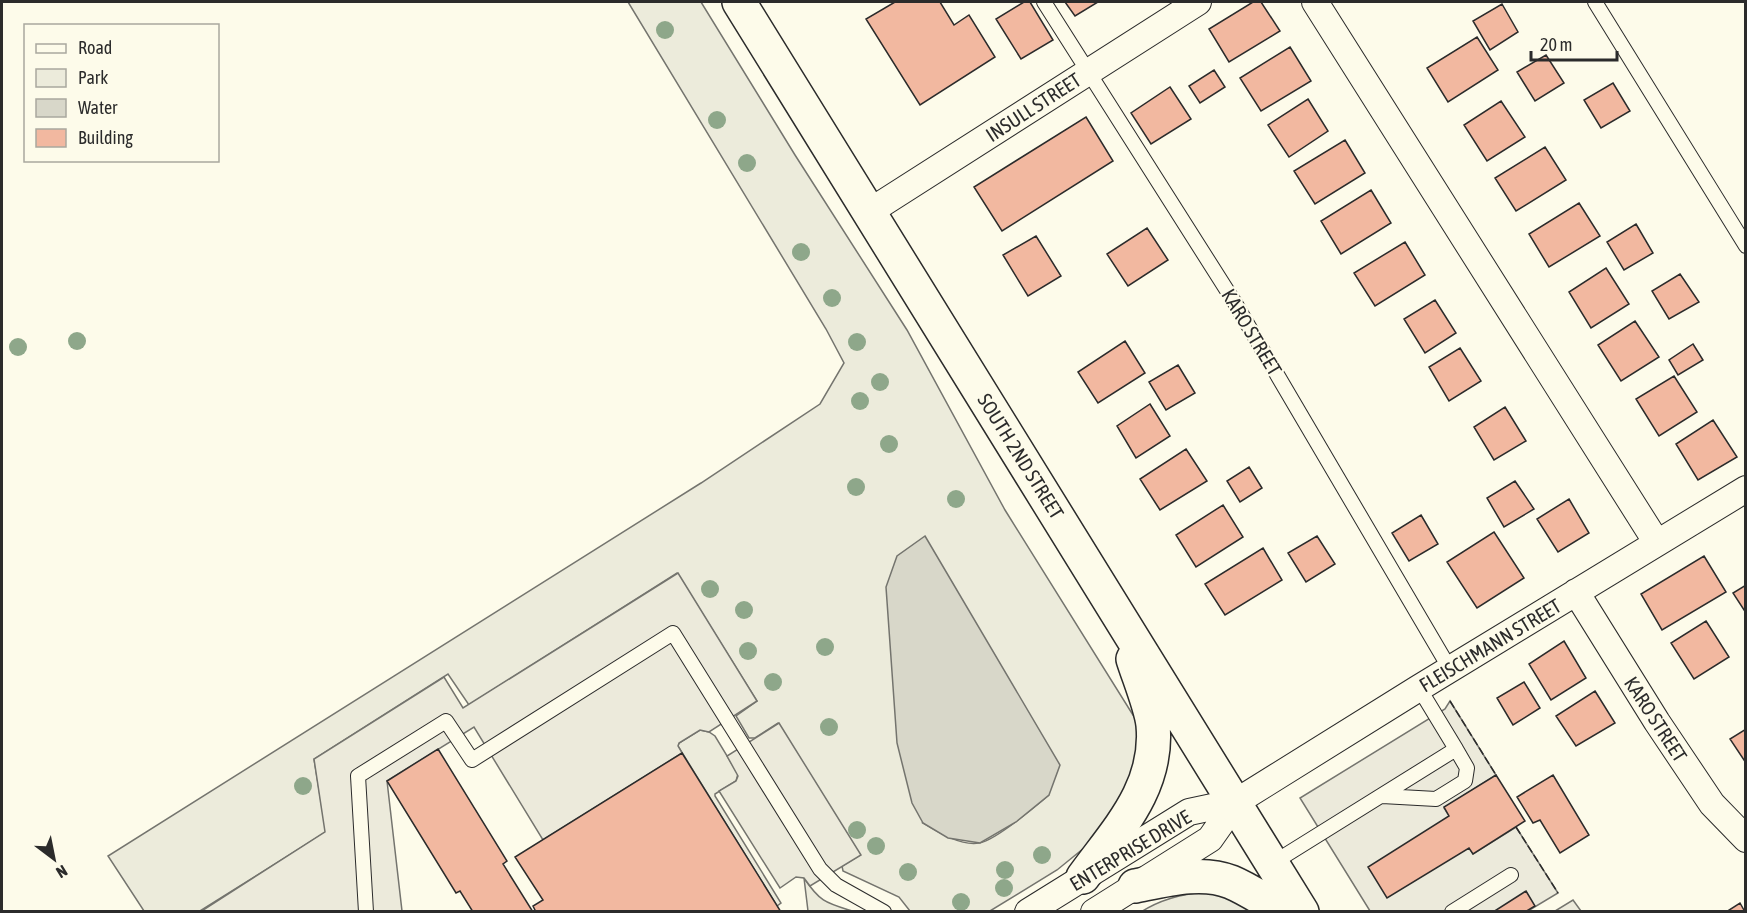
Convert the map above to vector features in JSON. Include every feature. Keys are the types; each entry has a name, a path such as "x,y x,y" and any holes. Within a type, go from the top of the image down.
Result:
{"main road":[{"name":"SOUTH 2ND STREET","path":"739,2 1302,912"},
{"path":"1083,877 1138,801 1149,774 1153,751 1153,724 1119,614"},
{"path":"1135,886 1206,876 1230,882 1284,912"}],"street":[{"name":"INSULL STREET","path":"869,212 1198,2"},
{"path":"1315,2 1657,543"},
{"name":"FLEISCHMANN STREET","path":"1236,802 1746,489"},
{"name":"KARO STREET","path":"1576,592 1657,722 1712,804 1746,839"},
{"name":"ENTERPRISE DRIVE","path":"1028,912 1189,812 1236,802"},
{"name":"ENTERPRISE DRIVE","path":"1094,912 1210,839 1236,802"}],"lane":[{"name":"KARO STREET","path":"1044,2 1235,303 1450,669"},
{"path":"1595,2 1746,246"},
{"path":"366,912 358,776 446,721 472,760 673,633 820,869 836,885 884,912"},
{"path":"1382,796 1436,799 1465,781 1467,768 1419,688"},
{"path":"1273,863 1456,749"},
{"path":"1452,912 1511,875"}],"green space":[{"path":"628,2 701,2 907,330 1005,510 1138,723 1138,778 1084,848 1057,870 990,911 910,911 899,897 843,871 842,866 860,855 778,723 755,738 749,738 736,716 757,701 677,573 469,705 448,674 314,759 326,832 200,911 144,911 108,856 701,483 820,404 844,363 826,329","holes":["1049,795 1004,830 979,843 957,840 923,823"]},
{"path":"700,730 715,736 738,774 736,781 715,796 781,903 777,906 678,746 679,743"},
{"path":"804,878 819,897 852,911 808,911"},
{"path":"1205,892 1221,895 1256,912 1141,912 1171,898"}],"shaded area":[{"path":"678,573 757,701 709,732 700,730 679,743 678,746 682,753 543,840 474,727 387,781 402,911 200,912 325,832 314,759 444,677 463,708"},
{"path":"1450,701 1496,775 1444,808 1473,854 1516,827 1558,893 1528,911 1370,911 1300,798 1445,709"},
{"path":"779,723 861,855 810,886 804,878 796,877 780,888 719,791 736,781 738,776 727,756"},
{"path":"1573,900 1581,911 1555,911"}],"water":[{"path":"925,536 1060,765 1049,795 1016,822 980,843 948,838 923,823 912,803 897,743 886,587 897,556"}],"building":[{"path":"895,2 940,2 954,25 969,15 995,57 920,105 866,19"},
{"path":"1024,2 1030,2 1053,40 1021,59 996,19"},
{"path":"1065,2 1098,2 1075,16"},
{"path":"1253,2 1261,2 1280,31 1229,62 1209,29"},
{"path":"1502,4 1518,32 1490,50 1473,21"},
{"path":"1477,37 1498,70 1448,102 1427,68"},
{"path":"1290,47 1311,81 1261,111 1240,78"},
{"path":"1546,55 1564,83 1535,101 1517,72"},
{"path":"1214,70 1225,87 1200,103 1189,86"},
{"path":"1613,83 1630,111 1601,128 1584,100"},
{"path":"1170,87 1191,119 1151,144 1131,113"},
{"path":"1308,99 1328,131 1289,157 1268,125"},
{"path":"1501,101 1525,137 1487,161 1464,125"},
{"path":"1086,117 1113,161 1002,231 974,187"},
{"path":"1345,140 1365,173 1315,204 1294,171"},
{"path":"1545,147 1566,180 1516,211 1495,178"},
{"path":"1371,190 1391,223 1341,254 1321,221"},
{"path":"1579,203 1600,236 1549,267 1529,234"},
{"path":"1636,224 1653,253 1624,270 1607,242"},
{"path":"1147,228 1168,260 1128,286 1107,254"},
{"path":"1036,236 1061,276 1028,296 1003,255"},
{"path":"1405,242 1425,275 1375,306 1354,273"},
{"path":"1606,268 1629,304 1591,328 1569,292"},
{"path":"1680,274 1699,302 1669,319 1652,291"},
{"path":"1435,300 1456,333 1425,353 1404,319"},
{"path":"1635,321 1659,357 1621,381 1598,345"},
{"path":"1125,341 1145,373 1098,403 1078,372"},
{"path":"1693,344 1703,360 1678,375 1669,360"},
{"path":"1460,348 1481,381 1449,401 1429,367"},
{"path":"1178,365 1195,393 1166,410 1149,382"},
{"path":"1674,376 1697,412 1659,436 1636,399"},
{"path":"1150,404 1170,436 1136,458 1117,426"},
{"path":"1505,407 1526,441 1494,460 1474,427"},
{"path":"1713,420 1737,457 1698,480 1676,444"},
{"path":"1186,449 1207,481 1160,510 1140,479"},
{"path":"1249,467 1262,488 1240,502 1227,481"},
{"path":"1515,481 1534,509 1504,527 1487,498"},
{"path":"1569,499 1589,533 1558,552 1537,519"},
{"path":"1223,505 1243,537 1196,567 1176,535"},
{"path":"1421,515 1438,544 1409,561 1392,533"},
{"path":"1494,532 1524,578 1477,608 1447,562"},
{"path":"1317,536 1335,564 1306,582 1288,553"},
{"path":"1263,548 1282,580 1225,615 1205,584"},
{"path":"1704,556 1726,592 1662,630 1641,594"},
{"path":"1746,585 1746,613 1733,593"},
{"path":"1706,621 1729,657 1694,679 1671,643"},
{"path":"1564,641 1586,678 1551,700 1529,664"},
{"path":"1524,682 1540,708 1513,725 1497,698"},
{"path":"1595,691 1615,723 1576,746 1556,716"},
{"path":"1746,729 1746,763 1730,739"},
{"path":"438,749 507,861 503,864 533,912 473,912 460,891 456,893 387,781"},
{"path":"682,753 781,912 536,912 533,906 543,900 515,857"},
{"path":"1496,775 1525,821 1473,854 1469,848 1387,898 1368,867 1449,816 1444,807"},
{"path":"1553,775 1589,835 1560,853 1540,820 1533,823 1517,797"},
{"path":"1526,891 1535,906 1525,912 1493,912"},
{"path":"1740,903 1745,912 1726,912"}],"fence":[{"path":"1450,701 1496,775"},
{"path":"1516,827 1558,893"}]}
